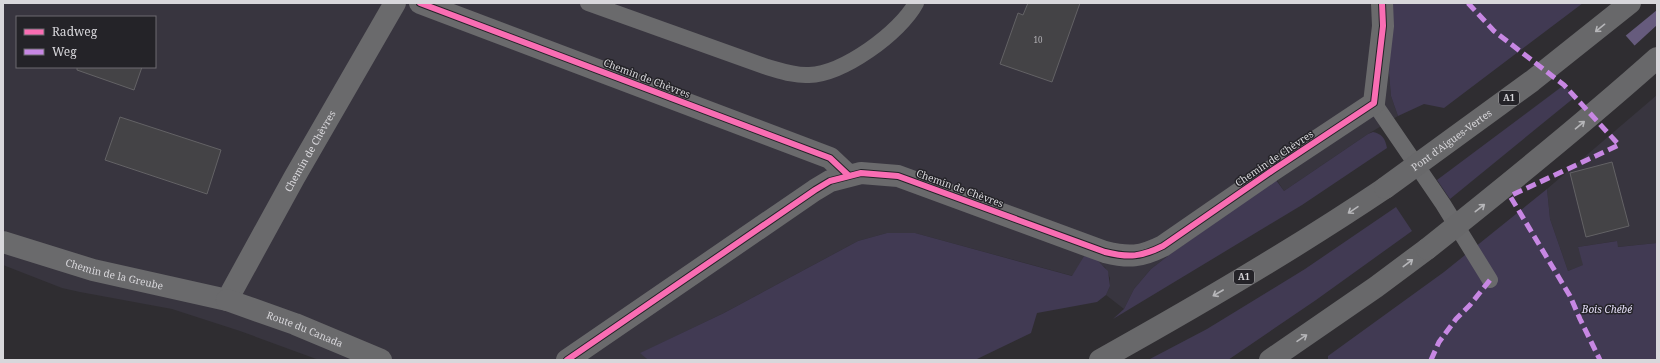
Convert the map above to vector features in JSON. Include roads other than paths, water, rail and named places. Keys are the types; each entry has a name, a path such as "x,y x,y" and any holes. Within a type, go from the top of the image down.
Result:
{"highway":[{"name":"Pont d'Aigues-Vertes","path":"1100,360 1224,290 1298,245 1385,188 1532,81 1630,3"},
{"path":"1270,360 1370,291 1427,249 1554,147 1657,58"}],"street":[{"name":"Chemin de Chèvres","path":"226,300 294,178 395,3"},
{"name":"Chemin de Chèvres","path":"420,3 830,158 848,175 861,173 898,176 1105,252 1120,256 1135,256 1152,252 1163,246 1273,170 1374,103"},
{"path":"1374,103 1383,26 1382,3"},
{"path":"567,360 815,190 830,181 848,175"},
{"name":"Chemin de la Greube","path":"3,242 93,270 226,300"},
{"name":"Route du Canada","path":"226,300 295,324 381,360"}],"lane":[{"path":"588,3 767,67 793,74 810,75 826,72 851,61 878,44 900,24 916,3"},
{"path":"1374,103 1443,204 1490,280"}],"park label":[{"name":"Bois Chébé","path":"1607,309"}]}
